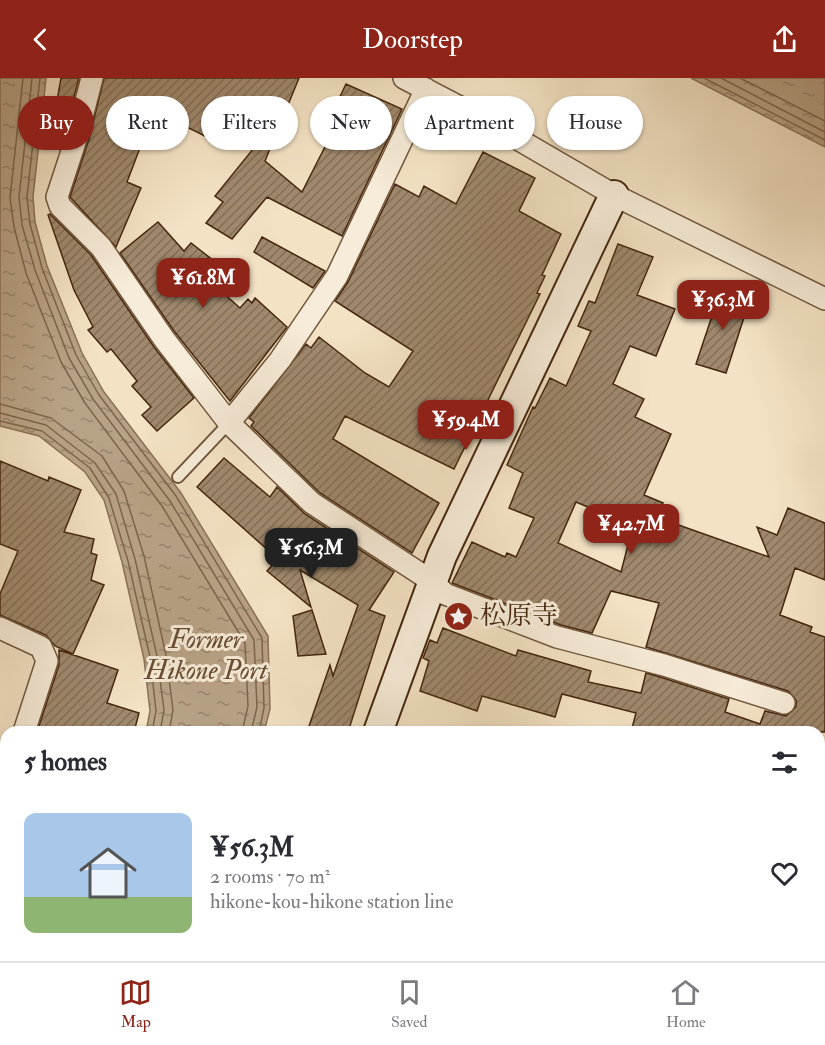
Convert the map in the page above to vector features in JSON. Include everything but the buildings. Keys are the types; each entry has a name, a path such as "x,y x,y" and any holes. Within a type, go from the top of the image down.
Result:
{"main road":[{"path":"389,717 442,556 614,195"}],"street":[{"path":"92,78 77,136 57,197 60,206 101,247 164,339 230,423 312,503 433,582 445,594 515,623 784,703"},
{"path":"404,78 614,195 825,299"},
{"path":"230,423 280,360 337,276 426,89"},
{"path":"0,628 41,647 47,661 26,726"}],"lane":[{"path":"178,477 230,423"}],"water":[{"name":"Former Hikone Port","path":"0,78 46,78 44,96 18,96 18,150 38,150 33,197 35,222 47,266 82,353 104,392 181,493 268,636 270,709 266,726 147,726 150,711 144,659 122,562 104,500 85,472 39,436 0,426"},
{"path":"691,78 825,78 825,147"}],"place":[{"name":"松原寺","path":"459,616"}]}
